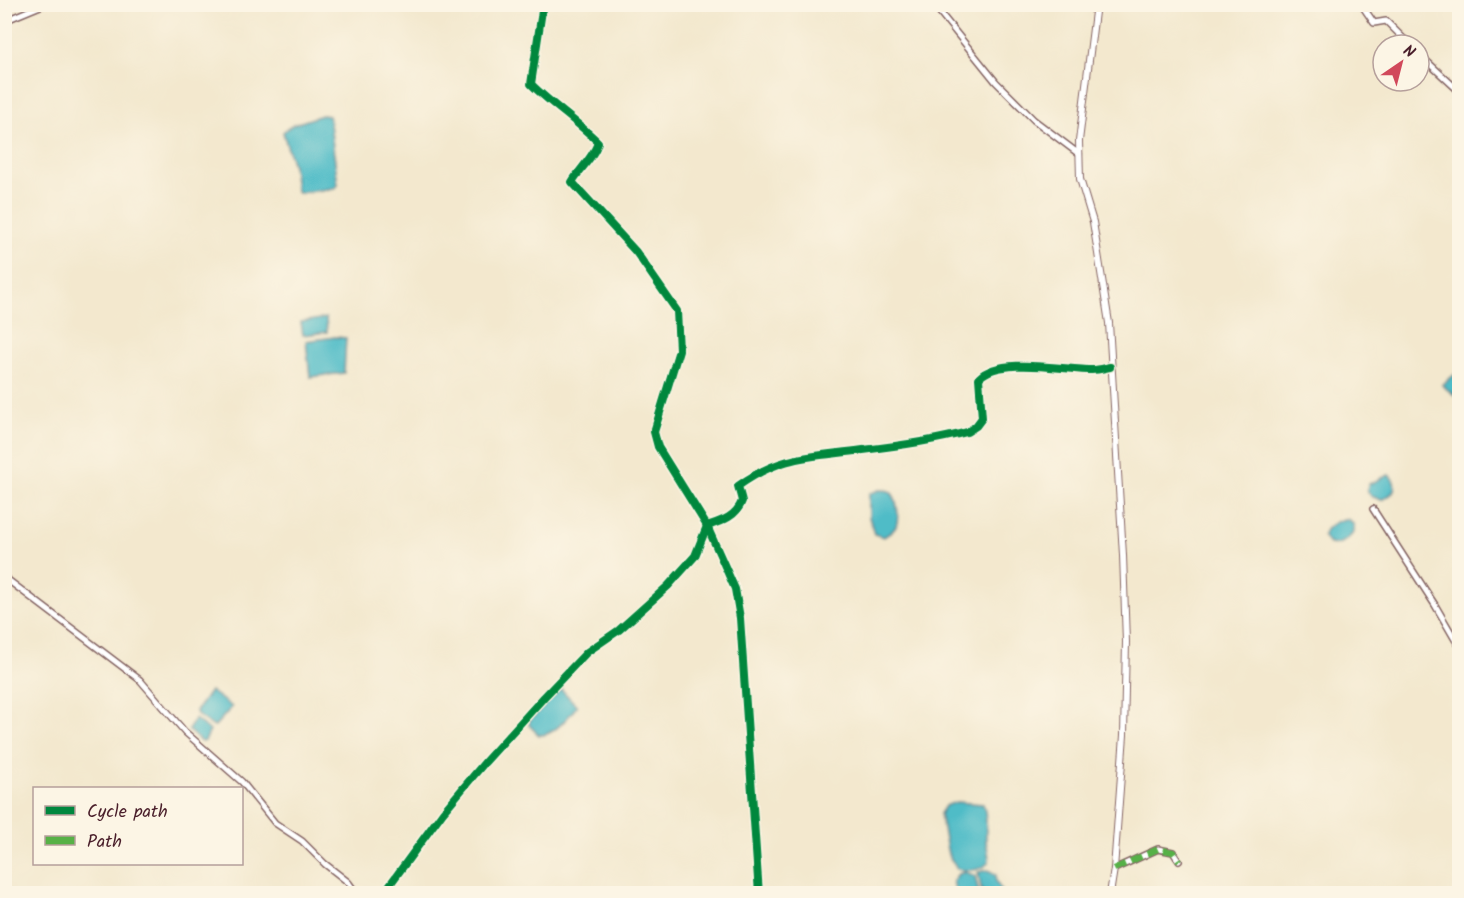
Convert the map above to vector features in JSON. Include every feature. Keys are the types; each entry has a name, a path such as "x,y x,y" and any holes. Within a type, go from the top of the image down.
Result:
{"street":[{"path":"4,21 45,4"},
{"path":"543,4 531,84 598,142 596,151 582,165 572,182 636,252 677,311 679,350 654,432 658,447 707,526 735,589 740,618 759,894"},
{"path":"933,4 996,82 1034,120 1079,154"},
{"path":"1096,4 1079,141 1080,179 1093,222 1109,323 1110,367 1124,555 1126,642 1124,735 1110,894"},
{"path":"1361,4 1374,23 1386,21 1398,33"},
{"path":"1431,65 1460,92"},
{"path":"383,894 443,812 485,762 587,652 619,630 668,586 695,556 707,526 731,516 739,509 742,501 738,486 757,472 792,458 865,450 967,432 982,418 979,378 992,369 1042,365 1094,371 1110,367"},
{"path":"1373,509 1460,648"},
{"path":"4,578 140,680 185,732 242,782 274,823 302,841 325,864 348,882 357,894"},
{"path":"1114,869 1158,849 1173,852 1179,861"}],"water":[{"path":"322,115 329,116 338,185 335,188 299,193 296,190 293,166 283,132 292,125"},
{"path":"326,318 327,332 303,335 301,322"},
{"path":"335,337 346,338 344,373 310,377 306,341"},
{"path":"1459,371 1459,399 1442,385"},
{"path":"1389,475 1395,486 1392,493 1381,500 1371,496 1367,490 1369,484"},
{"path":"879,490 889,491 892,494 897,508 897,524 884,537 874,534 869,517 869,494"},
{"path":"1344,519 1354,525 1354,532 1343,542 1329,544 1323,536 1324,533 1331,525"},
{"path":"561,689 577,706 555,729 539,735 529,725 530,720"},
{"path":"210,691 232,707 214,727 197,715 196,711"},
{"path":"195,719 210,731 205,741 201,742 188,730"},
{"path":"956,802 983,804 989,861 979,869 957,869 948,854 940,814 945,806"},
{"path":"988,870 996,875 996,881 1002,893 982,893 978,872"},
{"path":"966,872 975,876 979,893 956,893 953,881 958,874"}],"marked path":[{"path":"1114,869 1158,849 1173,852 1179,861"}],"cycle path":[{"path":"543,4 531,84 598,142 591,157 572,182 636,252 677,311 679,350 654,432 658,447 707,526 735,589 740,618 759,894"},
{"path":"383,894 443,812 544,697 587,652 619,630 668,586 695,556 707,526 723,520 736,511 742,501 738,486 783,462 915,443 967,432 982,418 979,378 989,371 1017,366 1092,370 1110,367"}]}
